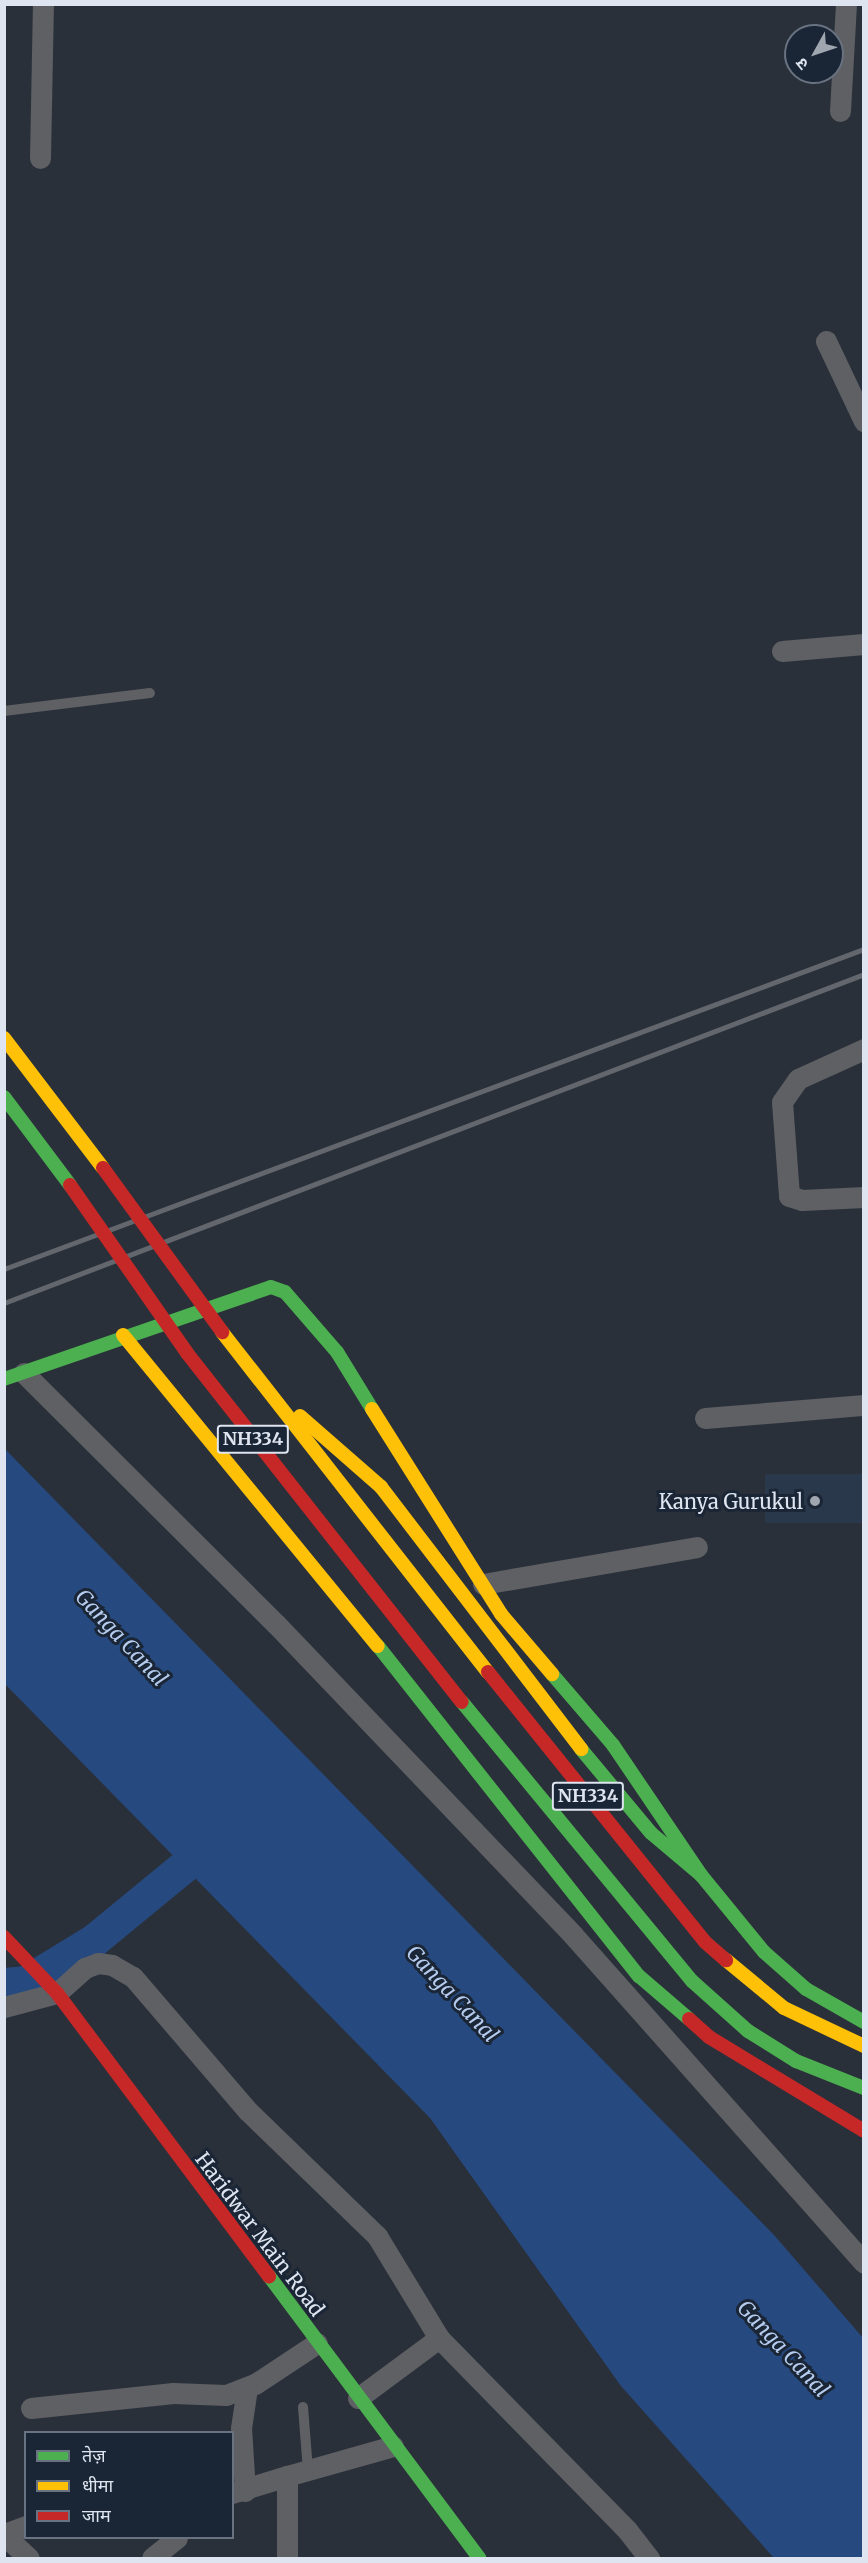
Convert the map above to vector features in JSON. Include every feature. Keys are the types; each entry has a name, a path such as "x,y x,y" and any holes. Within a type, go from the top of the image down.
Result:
{"main road":[{"name":"NH334","path":"4,1038 103,1168 222,1332 352,1502 705,1942 784,2008 864,2046"},
{"name":"NH334","path":"4,1097 70,1185 187,1353 319,1525 638,1920 724,2013 796,2061 864,2088"},
{"path":"12,1377 123,1335 254,1290 271,1287 285,1292 337,1352 501,1614 613,1746 701,1875 764,1952 806,1989 864,2022"},
{"path":"123,1335 379,1647 639,1976 709,2037 864,2131"},
{"path":"265,1389 336,1443 381,1487 543,1703 651,1833 701,1875"},
{"name":"Haridwar Main Road","path":"4,1937 32,1962 53,1989 479,2559"},
{"path":"796,2061 848,2099"}],"street":[{"path":"40,158 43,4"},
{"path":"840,111 846,4"},
{"path":"826,341 864,421"},
{"path":"782,651 864,644"},
{"path":"864,1049 798,1079 782,1102 789,1196 802,1200 864,1197"},
{"path":"12,1377 276,1624 573,1935 864,2263"},
{"path":"705,1418 864,1405"},
{"path":"483,1584 697,1547"},
{"path":"4,2007 53,1989 85,1968 98,1963 112,1965 133,1977 248,2111 377,2236 439,2338 620,2522 649,2559"},
{"path":"358,2398 439,2338"},
{"path":"31,2408 173,2393 226,2395 247,2388 317,2343"},
{"path":"247,2388 241,2428 239,2492 393,2446"},
{"path":"287,2476 287,2559"},
{"path":"19,2557 4,2535 24,2527"},
{"path":"152,2559 176,2539"}],"lane":[{"path":"4,711 150,693"},
{"path":"303,2407 308,2470"}],"shaded area":[{"name":"Kanya Gurukul","path":"765,1474 863,1474 863,1523 765,1523"}],"water":[{"name":"Ganga Canal","path":"4,1448 774,2235 863,2338 863,2558 774,2558 621,2386 430,2118 5,1684"}],"waterway":[{"path":"4,1984 25,1982 94,1940 218,1838"}],"railway":[{"path":"4,1269 864,949"},
{"path":"4,1303 864,974"}],"traffic: fast":[{"path":"4,1097 70,1185"},
{"path":"4,1379 271,1287 285,1292 337,1352 372,1409"},
{"path":"378,1646 639,1976 689,2019"},
{"path":"552,1674 613,1745 701,1875 764,1952 806,1989 864,2022"},
{"path":"462,1702 692,1981 748,2031 796,2061 864,2088"},
{"path":"581,1749 651,1833 701,1875"},
{"path":"269,2276 479,2558"}],"traffic: slow":[{"path":"4,1038 103,1168"},
{"path":"222,1332 488,1672"},
{"path":"123,1335 378,1646"},
{"path":"372,1409 501,1614 552,1674"},
{"path":"300,1416 381,1487 581,1749"},
{"path":"726,1960 784,2008 864,2046"}],"traffic: jam":[{"path":"103,1168 222,1332"},
{"path":"70,1185 187,1353"},
{"path":"187,1353 462,1702"},
{"path":"488,1672 705,1942 726,1960"},
{"path":"4,1937 57,1993 269,2276"},
{"path":"689,2019 709,2037 864,2131"}],"place":[{"name":"Kanya Gurukul","path":"815,1501"}]}
